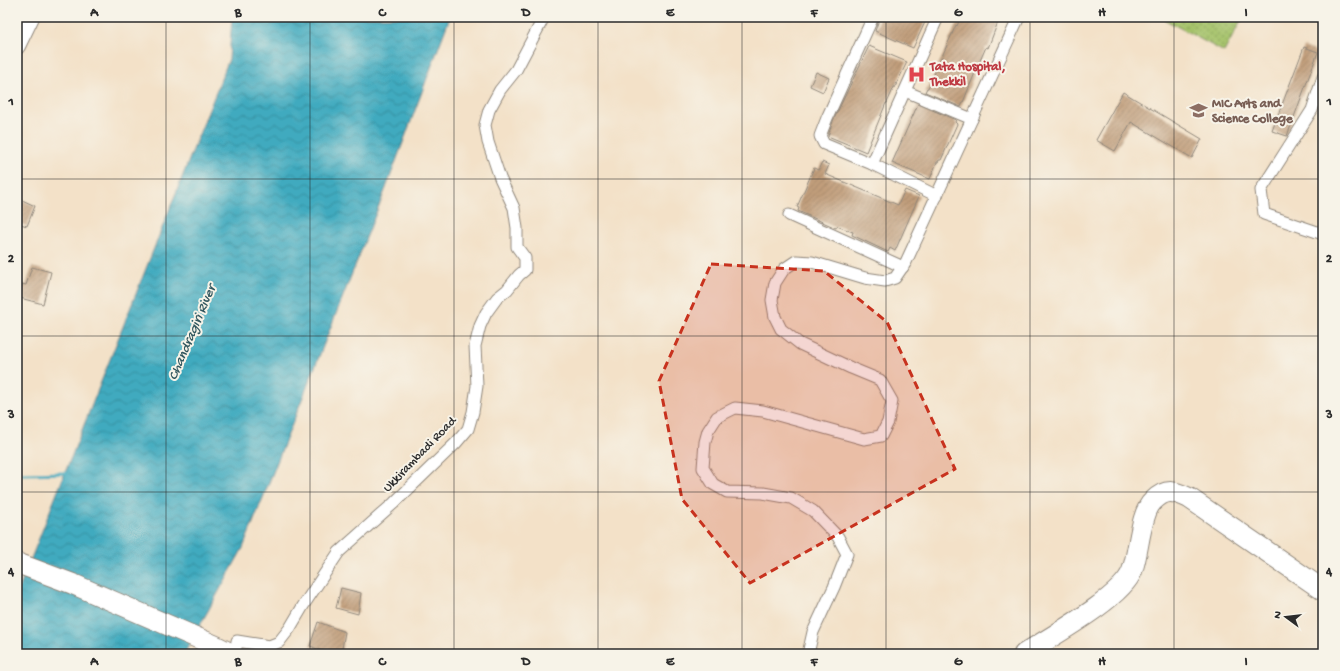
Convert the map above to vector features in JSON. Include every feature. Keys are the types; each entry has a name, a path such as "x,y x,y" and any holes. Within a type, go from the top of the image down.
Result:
{"highway":[{"path":"1024,654 1095,608 1119,590 1132,572 1144,519 1151,502 1162,494 1175,492 1189,498 1323,590"},
{"path":"17,563 73,584 228,651"}],"main road":[{"path":"17,46 31,17"}],"street":[{"name":"Ukkirambadi Road","path":"228,651 237,641 269,646 279,642 290,628 339,552 394,503 456,443 468,429 473,412 477,386 475,346 480,326 486,313 497,298 508,290 519,275 525,270 525,258 517,247 517,228 514,208 500,178 488,142 485,125 489,110 500,90 516,70 544,17"},
{"path":"873,17 820,136 824,144 872,164 936,196"},
{"path":"872,164 938,17"},
{"path":"808,654 813,632 834,588 847,554 838,537 813,511 791,498 763,493 727,492 713,484 703,468 705,442 708,431 717,417 735,408 763,411 864,439 881,436 888,422 892,401 880,380 800,344 781,329 775,318 772,300 775,283 784,269 796,261 812,262 865,278 885,281 895,278 906,262 1019,17"},
{"path":"1323,77 1312,110 1261,190 1264,214 1323,234"},
{"path":"905,91 972,119"},
{"path":"789,215 903,267"}],"highlighted area":[{"path":"711,264 824,271 887,322 955,469 750,583 682,499 659,381"}],"green space":[{"path":"1160,17 1243,17 1224,52"}],"water":[{"name":"Chandragiri River","path":"232,17 450,17 386,188 243,548 184,654 17,654 17,591 229,59"}],"building":[{"path":"880,17 919,17 926,20 913,48 875,31"},
{"path":"961,17 986,17 998,22 988,48 986,47 961,107 925,92"},
{"path":"869,46 907,62 886,103 866,152 828,136 833,121"},
{"path":"1304,47 1318,52 1287,136 1272,131"},
{"path":"816,72 829,78 823,92 810,86"},
{"name":"MIC Arts and Science College","path":"1123,92 1202,139 1192,158 1131,122 1115,151 1096,140"},
{"path":"918,104 956,120 955,122 957,124 941,160 937,162 930,179 892,163"},
{"path":"822,162 829,165 825,174 898,205 905,190 919,196 895,251 890,248 888,252 852,235 853,232 837,226 836,228 798,211 799,208 797,207 814,168 818,170"},
{"path":"20,199 35,206 27,226 17,223 17,206"},
{"path":"32,267 51,272 43,304 20,298 22,284 26,285"},
{"path":"341,588 361,593 358,614 336,608"},
{"path":"318,622 345,632 341,654 330,654 310,646"}],"waterway":[{"path":"17,471 22,474 68,473"}],"place":[{"name":"Tata Hospital, Thekkil","path":"917,74"},
{"name":"MIC Arts and Science College","path":"1199,111"}]}
